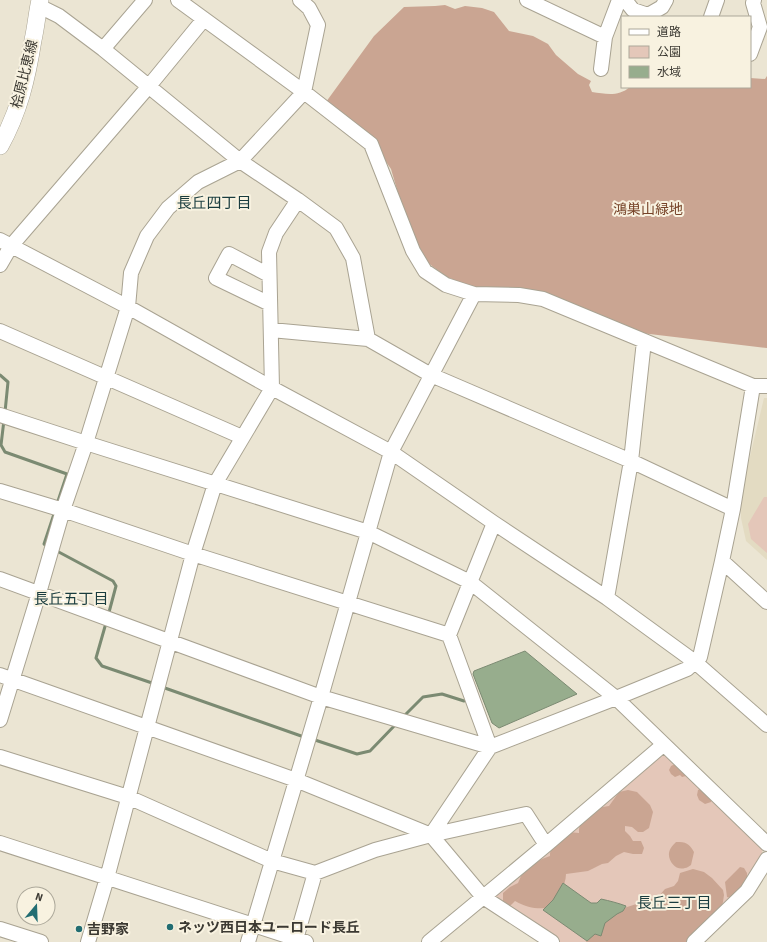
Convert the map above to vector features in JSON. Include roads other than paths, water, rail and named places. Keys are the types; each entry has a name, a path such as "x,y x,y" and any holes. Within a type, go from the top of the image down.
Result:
{"main road":[{"name":"桧原比恵線","path":"0,146 8,132 24,90 39,3"}],"street":[{"path":"103,50 145,0"},
{"path":"178,0 304,92 371,144 413,251 425,271 446,285 474,294 519,295 543,299 644,341 760,386 700,657 687,669 490,747 430,835"},
{"path":"0,720 6,678 40,593 64,510 128,307 131,273 146,236 168,208 198,182 240,161 304,92 318,25 308,8 300,0"},
{"path":"527,0 605,37"},
{"path":"601,69 605,37 619,0"},
{"path":"626,0 633,10 650,16 662,7 666,0"},
{"path":"711,16 717,0"},
{"path":"751,51 760,27 752,3 754,0"},
{"path":"39,3 59,16 149,86 240,161 298,200 336,228 353,258 368,339"},
{"path":"0,264 6,243 149,86 204,19"},
{"path":"88,942 107,878 194,554 215,484 272,388 269,252 276,232 298,200"},
{"path":"6,243 128,307 272,388 391,452 607,598 695,662 767,725"},
{"path":"270,275 229,254 216,278 270,304"},
{"path":"248,942 321,697 391,452 474,294"},
{"path":"270,330 368,339 432,375 631,461 733,509"},
{"path":"0,331 242,437"},
{"path":"607,598 631,461 644,341"},
{"path":"0,415 368,532 470,582 616,698 767,844"},
{"path":"0,491 64,510 194,554 449,635"},
{"path":"490,747 449,635 494,523"},
{"path":"722,561 767,602"},
{"path":"0,579 321,697 490,747"},
{"path":"6,678 296,780 430,835 483,897 552,942"},
{"path":"430,942 663,745"},
{"path":"0,757 128,797 272,861 315,873 375,850 430,835 526,814 546,845"},
{"path":"0,843 301,940 315,873"},
{"path":"694,942 747,891 767,858"},
{"path":"0,929 42,942"}],"water":[{"path":"525,651 577,694 499,728 492,723 473,674 474,671"},
{"path":"563,883 591,903 597,903 601,899 626,906 623,911 605,923 601,936 595,934 587,941 543,910 553,900"}],"waterway":[{"path":"0,375 8,382 5,412"},
{"path":"4,420 1,445 5,452 67,474 57,504"},
{"path":"48,547 44,544 55,511"},
{"path":"55,550 113,581 116,586 108,616"},
{"path":"106,623 96,658 102,666 155,684"},
{"path":"162,687 304,737"},
{"path":"404,716 423,697 442,694 464,701"},
{"path":"312,739 357,754 370,751 397,723"}],"place":[{"name":"ネッツ西日本ユーロード長丘","path":"170,927"},
{"name":"吉野家","path":"79,929"}],"district":[{"name":"長丘四丁目","path":"214,203"},
{"name":"長丘五丁目","path":"71,599"},
{"name":"長丘三丁目","path":"674,903"}],"park label":[{"name":"鴻巣山緑地","path":"648,209"}]}
